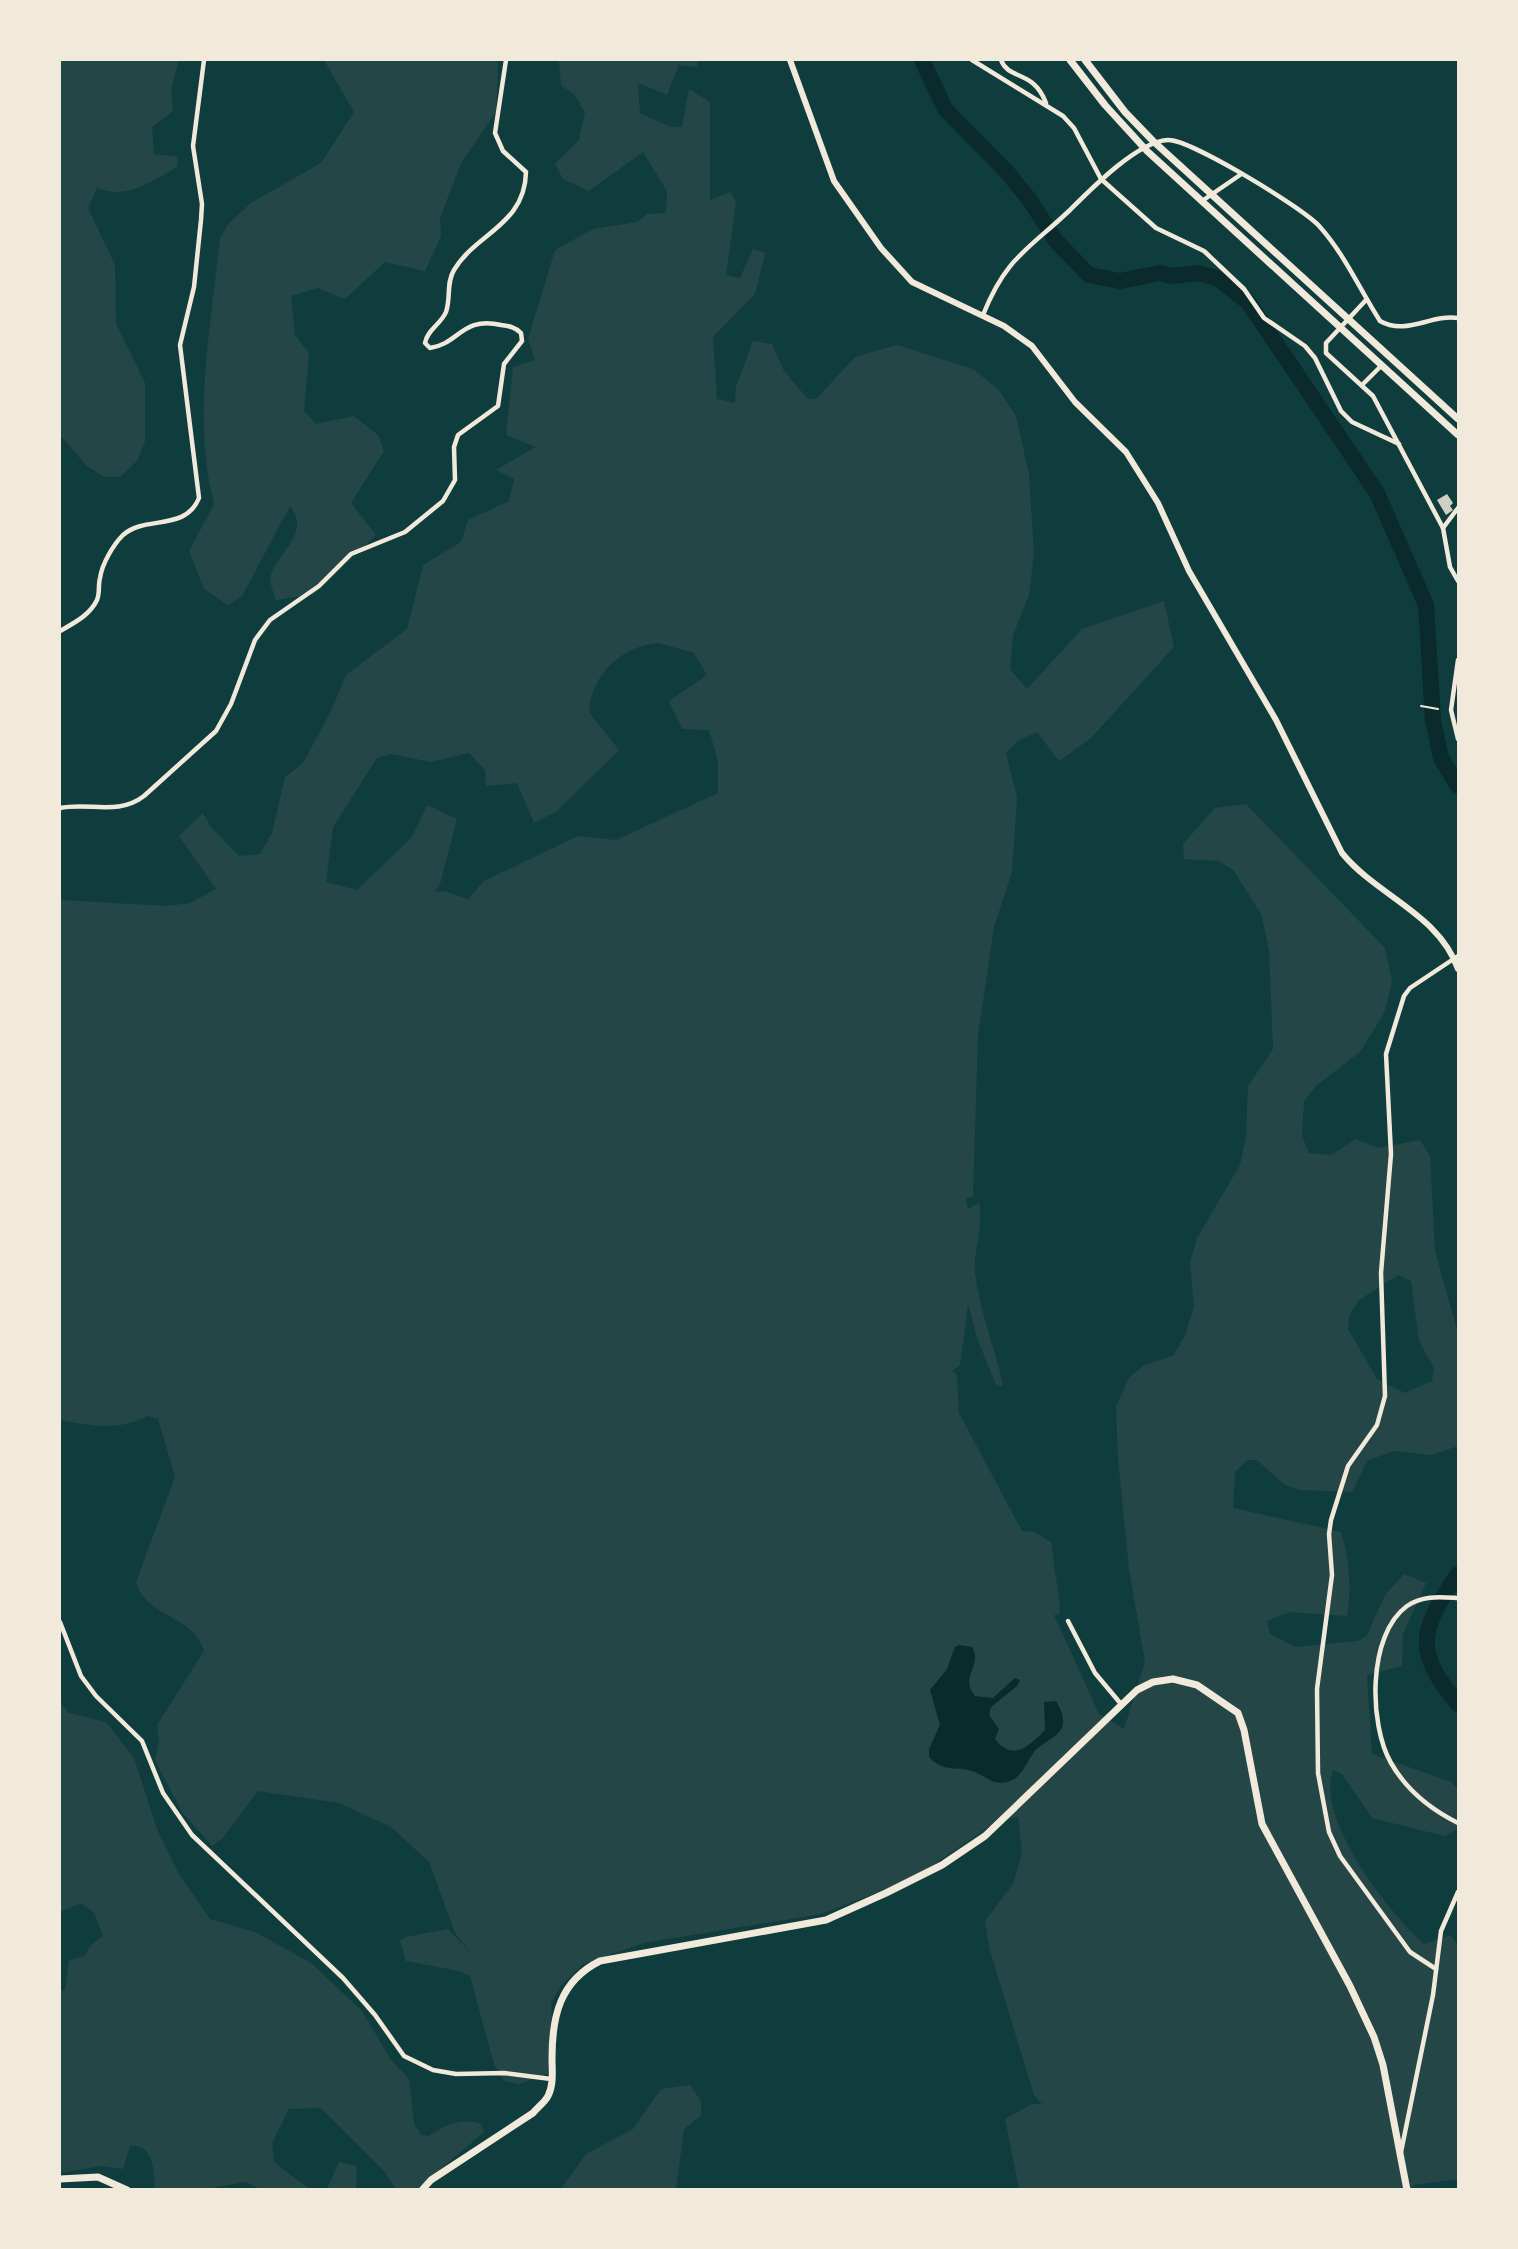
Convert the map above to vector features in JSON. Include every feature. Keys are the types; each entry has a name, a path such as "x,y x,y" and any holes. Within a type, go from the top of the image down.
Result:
{"main road":[{"path":"1070,60 1132,136 1458,435"},
{"path":"1085,60 1140,127 1458,419"},
{"path":"422,2189 431,2180 533,2113 547,2099 552,2079 552,2029 559,2000 585,1969 612,1958 826,1920 886,1893 942,1865 985,1836 1121,1704 1153,1682 1173,1679 1197,1685 1238,1713 1244,1730 1262,1824 1350,1986 1374,2038 1407,2189"},
{"path":"60,2179 98,2176 127,2189"}],"street":[{"path":"60,631 80,618 96,601 102,569 121,537 132,529 175,520 190,510 199,498 180,345 194,287 201,212 192,146 204,60"},
{"path":"60,808 74,805 116,808 126,806 144,796 216,731 227,714 255,640 270,620 319,586 351,554 405,532 443,501 453,486 455,441 463,430 498,406 504,364 522,341 518,330 486,322 462,330 434,348 426,346 425,343 428,334 446,311 448,285 454,270 509,218 524,185 524,169 503,150 495,133 506,60"},
{"path":"790,60 834,181 881,248 912,282 983,315 1032,346 1075,402 1126,452 1158,503 1189,571 1276,720 1342,853 1356,870 1433,928 1456,956 1458,969"},
{"path":"972,60 1047,104 1074,128 1101,179 1156,229 1204,251 1244,289 1264,317 1305,346 1315,358 1341,411 1352,422 1399,444"},
{"path":"1001,60 1006,69 1035,82 1047,104"},
{"path":"983,315 1009,264 1101,179 1150,145 1169,140 1189,145 1296,207 1318,224 1337,248 1365,301 1380,321 1389,327 1458,318"},
{"path":"1202,201 1240,175"},
{"path":"1365,301 1326,343 1326,353 1373,396 1443,528 1450,567 1458,581"},
{"path":"1362,385 1382,365"},
{"path":"1443,528 1458,508"},
{"path":"1458,660 1451,710 1458,739"},
{"path":"1436,1969 1410,1952 1340,1856 1329,1832 1318,1773 1317,1689 1331,1584 1331,1520 1348,1466 1377,1425 1385,1396 1381,1283 1391,1154 1386,1054 1404,996 1410,988 1456,956"},
{"path":"1455,1598 1436,1597 1408,1605 1386,1635 1376,1674 1378,1724 1389,1761 1408,1787 1423,1801 1458,1823"},
{"path":"1068,1621 1094,1673 1121,1704"},
{"path":"60,1622 81,1676 96,1696 142,1741 163,1793 192,1835 343,1978 375,2015 404,2056 433,2070 456,2074 504,2073 552,2079"},
{"path":"1401,2154 1441,1931 1458,1892"}],"path":[{"path":"1421,706 1438,709"}],"shaded area":[{"path":"60,60 179,60 171,89 173,111 152,127 154,154 178,157 177,167 129,191 97,188 88,208 115,265 116,324 145,383 145,441 137,461 120,477 104,477 86,465 60,435"},
{"path":"324,60 498,60 496,112 461,163 440,218 441,236 425,271 385,262 345,299 318,288 291,296 295,335 309,353 304,411 316,424 354,416 378,435 384,451 351,503 376,535 314,594 276,600 271,586 271,575 296,533 296,515 290,506 242,596 228,605 204,589 189,551 214,504 204,439 204,405 208,338 220,239 228,224 251,203 321,163 354,112"},
{"path":"559,60 698,60 697,67 679,65 667,95 638,83 640,113 671,127 682,127 689,89 710,102 710,200 730,192 736,202 726,275 740,278 753,249 765,253 755,294 713,337 717,399 735,403 736,387 753,341 772,344 784,371 808,399 816,399 855,357 897,345 973,369 999,390 1016,416 1029,474 1034,553 1029,595 1013,635 1010,669 1027,689 1082,629 1164,601 1174,647 1091,738 1059,761 1037,732 1019,740 1006,753 1017,797 1012,872 994,927 978,1035 973,1196 966,1199 968,1209 979,1203 975,1273 1003,1384 1001,1387 996,1385 977,1338 968,1304 960,1365 952,1371 957,1375 959,1413 1022,1531 1035,1532 1051,1542 1060,1607 1059,1614 1054,1615 1099,1714 1124,1729 1145,1662 1129,1569 1118,1459 1116,1406 1129,1378 1143,1366 1174,1355 1185,1335 1194,1307 1190,1262 1197,1238 1240,1165 1246,1137 1248,1086 1273,1049 1269,949 1261,914 1234,871 1219,861 1184,859 1183,844 1215,808 1246,804 1385,948 1392,981 1385,1011 1361,1051 1316,1086 1304,1101 1302,1136 1309,1153 1331,1155 1356,1139 1378,1148 1420,1140 1430,1156 1435,1251 1458,1333 1458,1446 1431,1455 1393,1451 1367,1461 1352,1492 1300,1490 1285,1485 1257,1460 1247,1460 1235,1472 1233,1508 1341,1532 1349,1573 1347,1616 1290,1612 1267,1621 1270,1634 1295,1647 1358,1641 1367,1635 1385,1595 1404,1574 1426,1583 1403,1634 1402,1666 1367,1675 1372,1754 1451,1782 1458,1790 1458,1829 1444,1836 1372,1818 1342,1774 1333,1770 1330,1790 1345,1838 1375,1888 1392,1910 1424,1944 1451,1935 1458,1945 1458,2179 1414,2185 1410,2190 1019,2189 1005,2119 1032,2104 1042,2104 1034,2095 990,1951 985,1921 1013,1884 1022,1854 1018,1817 996,1822 911,1880 821,1914 644,1943 583,1964 561,1986 551,2003 553,2050 547,2074 519,2084 504,2081 494,2064 470,1976 459,1971 406,1961 400,1941 406,1937 448,1929 472,1954 455,1933 429,1862 391,1827 339,1803 258,1791 222,1839 212,1846 182,1812 155,1760 159,1740 157,1725 204,1651 191,1630 149,1602 136,1582 175,1477 158,1419 148,1416 126,1424 105,1426 60,1420 60,900 167,906 190,903 216,889 179,836 203,813 210,826 239,856 260,854 272,833 285,777 303,763 331,711 346,675 407,629 423,565 461,542 468,520 509,501 514,479 496,470 536,447 506,435 513,367 535,360 528,339 555,250 593,229 637,222 647,214 666,213 667,191 643,152 589,191 563,179 555,164 579,140 585,113 575,95 561,85","holes":["659,643 694,653 707,675 669,701 682,729 709,730 718,761 718,793 616,840 578,836 484,881 468,899 444,891 435,892 440,884 457,819 427,805 412,837 357,890 326,882 333,827 377,758 391,754 431,762 469,753 485,770 486,786 517,783 534,823 557,811 619,750 589,712 591,698 602,674 611,664 633,649","1398,1275 1411,1281 1419,1341 1434,1368 1432,1381 1405,1393 1377,1379 1348,1329 1349,1316 1359,1300"]},
{"path":"955,1647 972,1647 975,1654 969,1683 975,1696 993,1698 1015,1678 1020,1680 1017,1686 991,1707 989,1715 999,1729 995,1739 1008,1750 1020,1750 1045,1730 1044,1702 1056,1701 1062,1713 1061,1729 1034,1752 1021,1772 1010,1781 995,1782 969,1770 940,1766 929,1757 929,1749 940,1725 930,1690 947,1669"},
{"path":"60,1702 69,1713 106,1722 134,1758 157,1829 179,1874 210,1919 255,1932 311,1963 362,2011 391,2060 409,2079 414,2124 421,2135 429,2136 447,2126 467,2121 481,2124 484,2132 417,2189 399,2189 394,2186 384,2171 321,2108 289,2109 272,2143 274,2162 309,2189 260,2189 245,2182 205,2189 155,2189 151,2160 144,2149 138,2146 130,2146 123,2169 102,2166 60,2173 60,1991 65,1990 69,1961 85,1955 90,1946 103,1936 94,1913 81,1903 60,1912"},
{"path":"690,2085 701,2101 701,2115 684,2129 676,2189 561,2189 586,2154 633,2129 661,2089"},
{"path":"339,2162 357,2166 356,2189 327,2189"}],"building":[{"path":"1447,494 1453,503 1450,506 1453,510 1446,515 1437,500"}],"waterway":[{"path":"922,60 945,109 1007,172 1029,199 1056,241 1089,275 1120,281 1160,273 1172,276 1198,273 1217,278 1248,302 1377,493 1426,605 1433,720 1441,758 1458,786"},
{"path":"1458,1574 1436,1610 1427,1639 1433,1668 1458,1704"}]}
